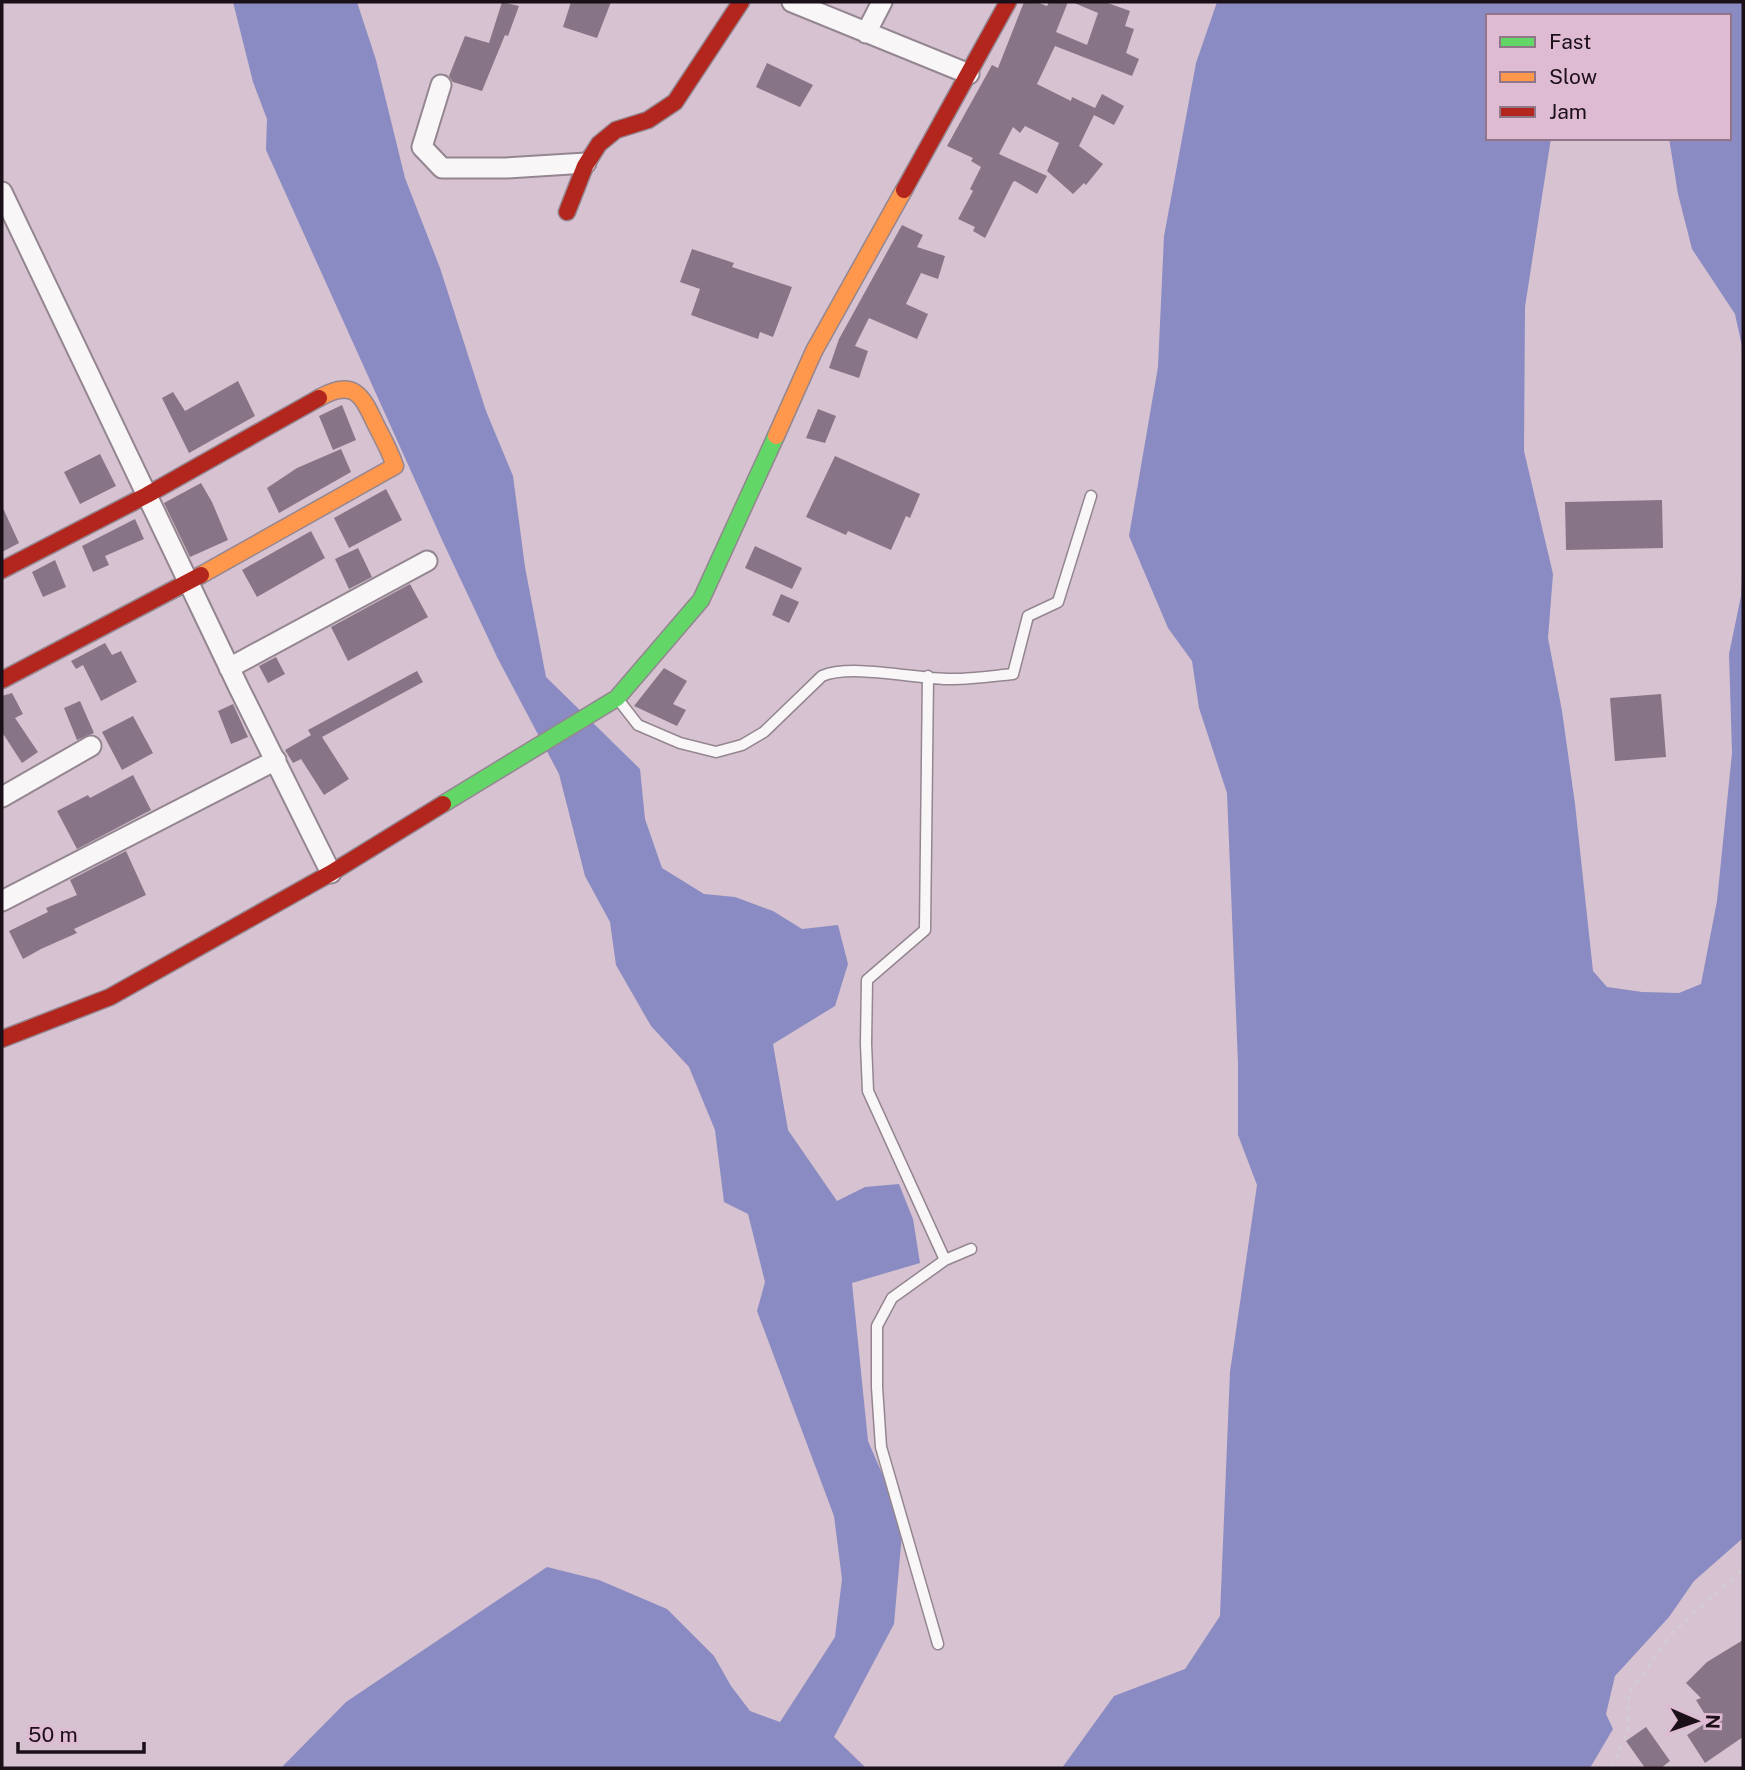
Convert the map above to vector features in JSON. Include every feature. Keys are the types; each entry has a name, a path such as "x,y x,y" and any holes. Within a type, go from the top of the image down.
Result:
{"street":[{"path":"567,212 592,152 614,130 639,124 661,114 675,102 741,2"},
{"path":"792,2 970,74"},
{"path":"866,33 882,2"},
{"path":"4,1033 110,998 331,873 617,698 701,600 814,351 1008,2"},
{"path":"441,85 422,147 442,168 506,168 586,163"},
{"path":"2,192 229,668 331,873"},
{"path":"2,570 147,495 339,389 353,389 363,396 386,440 395,466 188,582 2,680"},
{"path":"229,668 426,561"},
{"path":"2,797 91,746"},
{"path":"2,901 276,760"}],"lane":[{"path":"617,698 638,724 680,743 716,752 743,745 764,732 822,676 829,673 928,676 951,680 1013,674 1027,616 1058,602 1091,496"},
{"path":"928,676 925,930 867,980 866,1044 868,1091 945,1261"},
{"path":"939,1644 881,1447 877,1326 892,1298 945,1261 971,1249"}],"path":[{"path":"1612,1768 1628,1730 1629,1693 1672,1632 1743,1569"}],"water":[{"path":"233,2 357,2 376,60 405,178 440,268 486,411 513,476 525,567 546,677 640,769 645,819 662,868 704,894 735,897 773,911 802,929 838,925 848,964 835,1006 773,1044 788,1130 837,1201 865,1187 899,1184 913,1219 920,1263 852,1283 868,1441 903,1522 894,1624 834,1737 866,1768 281,1768 346,1702 547,1567 599,1580 667,1609 714,1656 731,1686 750,1711 780,1722 835,1637 842,1579 834,1516 757,1311 765,1282 748,1214 724,1202 715,1130 689,1067 651,1026 616,965 610,922 585,876 559,774 498,659 443,542 266,150 267,119 253,82"},
{"path":"1217,2 1743,2 1743,351 1735,314 1692,249 1678,194 1669,140 1731,140 1731,14 1486,14 1486,140 1551,140 1525,307 1524,451 1553,574 1548,638 1575,804 1593,971 1607,987 1679,993 1701,984 1717,901 1732,753 1729,654 1741,596 1743,563 1743,1538 1694,1581 1669,1617 1615,1676 1606,1714 1613,1729 1590,1768 1062,1768 1114,1696 1185,1669 1220,1616 1230,1372 1257,1185 1238,1135 1238,1063 1227,793 1199,708 1192,661 1168,628 1129,536 1158,367 1164,236 1196,63"}],"building":[{"path":"502,2 519,6 482,91 453,82 449,76 465,36 489,43"},
{"path":"571,2 611,2 597,38 563,27"},
{"path":"1024,2 1047,6 1049,2 1068,2 1056,32 1087,45 1098,13 1072,2 1105,2 1130,11 1125,26 1134,29 1126,53 1139,59 1132,76 1055,46 1037,84 1071,101 1072,97 1095,108 1102,94 1124,106 1114,125 1094,115 1079,146 1103,164 1086,185 1084,183 1073,194 1047,171 1059,143 1025,126 1020,133 1013,127 999,154 1047,176 1037,194 1013,182 985,238 973,231 975,227 958,219 973,191 970,189 981,167 971,161 973,158 947,146 992,65 998,68"},
{"path":"767,63 813,85 800,107 756,87"},
{"path":"902,225 923,235 917,247 945,256 938,279 921,273 906,304 928,314 917,339 869,318 855,346 868,351 859,378 829,368 839,339"},
{"path":"692,249 734,263 732,267 792,287 773,337 760,332 758,339 691,315 700,289 680,282"},
{"path":"238,381 255,416 189,453 162,398 173,392 185,411"},
{"path":"342,405 356,440 333,450 319,416"},
{"path":"818,409 836,416 825,443 806,438"},
{"path":"341,449 351,472 279,513 267,488 297,468"},
{"path":"100,454 116,486 80,504 64,472"},
{"path":"835,456 920,494 910,518 906,516 891,550 848,531 846,535 806,517"},
{"path":"201,483 228,540 190,557 164,503"},
{"path":"386,489 402,520 349,548 334,518"},
{"path":"1662,500 1663,548 1566,550 1565,502"},
{"path":"2,506 19,543 2,552"},
{"path":"135,519 144,539 105,556 109,565 93,572 82,546"},
{"path":"311,531 325,558 257,597 242,570"},
{"path":"755,546 802,568 792,589 745,568"},
{"path":"358,548 372,577 349,589 335,559"},
{"path":"55,560 66,587 43,597 32,572"},
{"path":"410,584 428,617 348,661 331,627"},
{"path":"781,594 799,602 789,623 772,615"},
{"path":"105,643 112,655 121,651 137,682 101,701 83,665 76,669 71,661"},
{"path":"276,657 285,674 268,683 259,666"},
{"path":"664,668 687,681 673,704 686,710 677,726 634,706"},
{"path":"417,671 423,682 322,737 349,779 324,795 301,759 293,763 285,750 311,735 308,730"},
{"path":"12,693 23,714 15,718 38,752 22,763 2,732 2,696"},
{"path":"1661,694 1666,757 1615,761 1610,698"},
{"path":"80,701 94,733 77,740 64,708"},
{"path":"233,704 248,737 231,744 218,711"},
{"path":"133,716 153,753 122,770 102,732"},
{"path":"133,775 151,810 77,849 57,811 88,795 90,798"},
{"path":"126,851 146,895 74,929 77,933 23,959 9,931 48,912 46,908 77,895 70,880"},
{"path":"1743,1640 1743,1737 1705,1763 1687,1735 1709,1721 1696,1700 1701,1698 1686,1683 1707,1662"},
{"path":"1646,1727 1670,1761 1661,1768 1645,1768 1626,1741"}],"traffic: fast":[{"path":"443,804 617,698 701,600 776,436"}],"traffic: slow":[{"path":"776,436 814,351 904,190"},
{"path":"201,575 395,466 361,398 349,390 331,392 319,398"}],"traffic: jam":[{"path":"567,212 585,166 599,144 616,130 648,120 675,102 741,2"},
{"path":"904,190 1008,2"},
{"path":"2,570 147,495 319,398"},
{"path":"2,680 201,575"},
{"path":"2,1039 110,997 331,873 443,804"}]}
